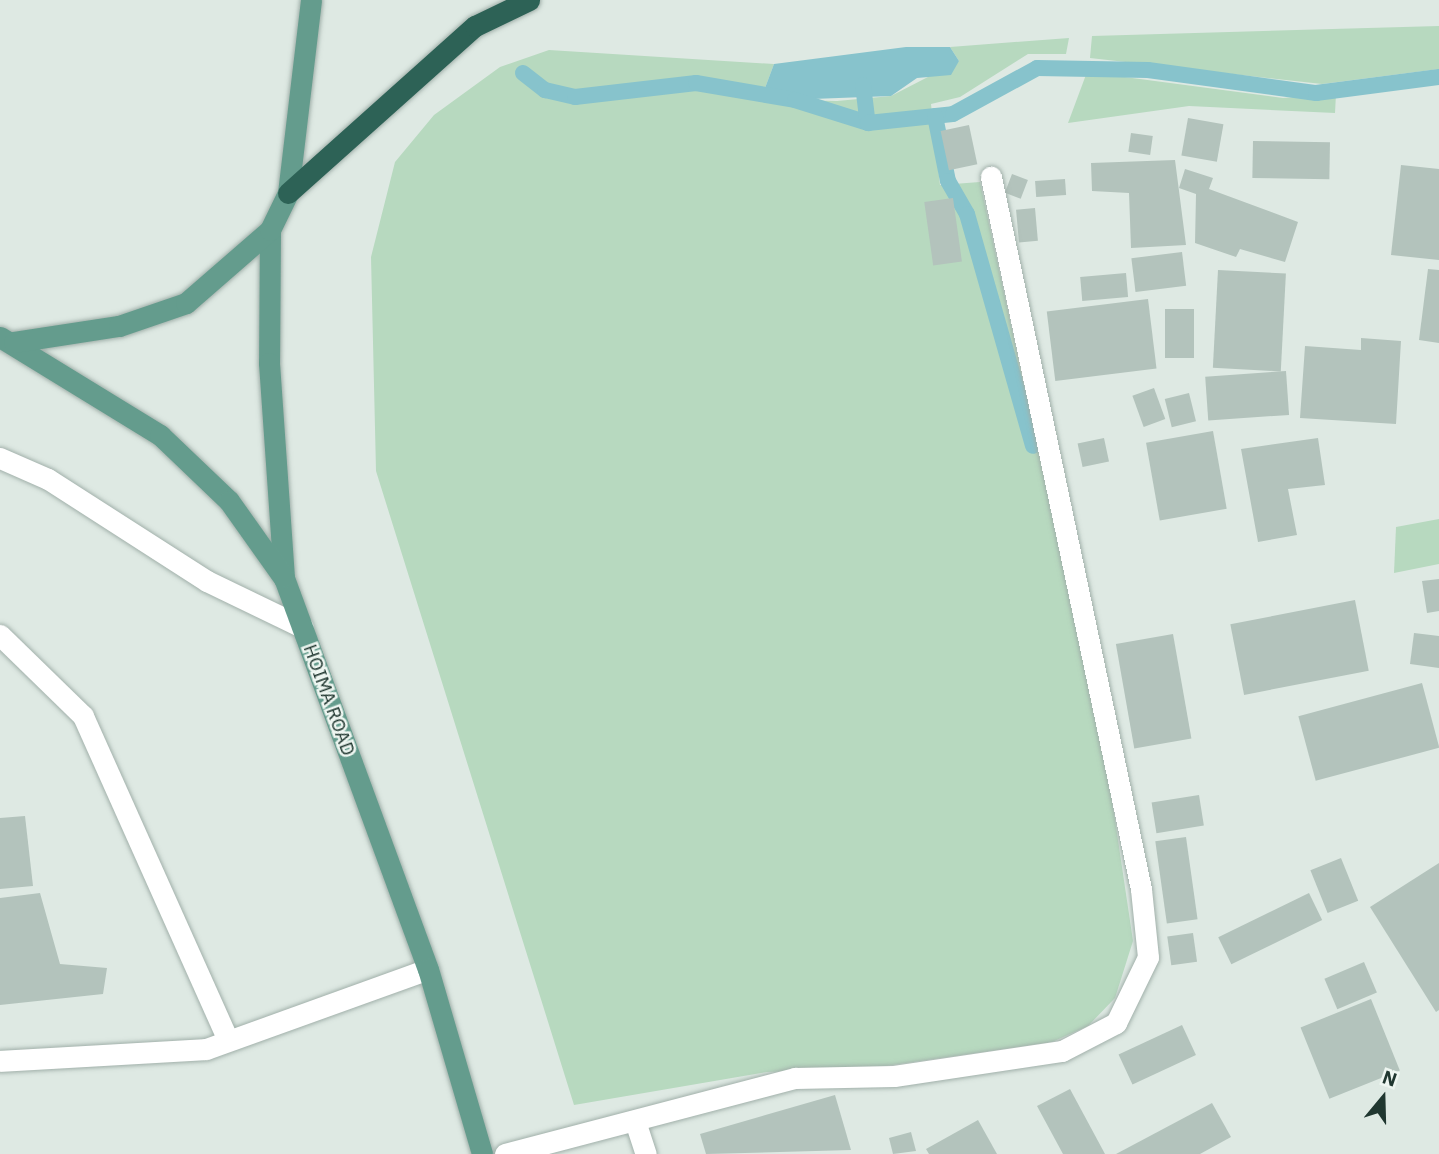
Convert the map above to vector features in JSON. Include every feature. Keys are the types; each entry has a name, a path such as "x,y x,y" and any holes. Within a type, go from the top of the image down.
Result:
{"highway":[{"path":"288,193 475,26 528,0"}],"main road":[{"path":"7,339 119,326 186,303 270,230 288,193 311,0"},
{"name":"HOIMA ROAD","path":"270,230 268,363 284,578 428,969 482,1154"},
{"path":"7,339 160,435 229,501 284,578"}],"street":[{"path":"505,1154 795,1078 894,1076 1062,1051 1116,1023 1148,957 1122,786 991,177"},
{"path":"0,458 48,479 207,581 302,627"},
{"path":"0,635 83,716 229,1040"},
{"path":"0,1060 206,1049 428,969"},
{"path":"635,1121 646,1154"}],"green space":[{"path":"1439,26 1439,69 1322,84 1090,58 1092,36"},
{"path":"1069,38 1066,54 1028,54 960,97 931,104 940,185 980,182 1108,773 1133,941 1115,998 1088,1026 1052,1042 871,1068 767,1072 574,1105 376,471 371,257 395,162 434,115 500,67 549,50 774,64 765,88 786,100 837,101 891,96 959,61 950,47"},
{"path":"1087,72 1283,98 1336,94 1335,113 1189,106 1068,123"},
{"path":"1439,519 1439,564 1394,573 1396,527"}],"water":[{"path":"906,47 950,47 959,61 951,75 917,78 891,96 786,100 765,88 774,64"}],"building":[{"path":"1188,118 1223,124 1217,162 1181,155"},
{"path":"969,125 977,164 949,170 941,131"},
{"path":"1131,133 1153,136 1150,155 1128,152"},
{"path":"1253,141 1330,142 1329,179 1252,178"},
{"path":"1175,160 1186,245 1131,248 1129,193 1092,191 1091,163"},
{"path":"1401,165 1439,169 1439,260 1391,255"},
{"path":"1185,169 1213,178 1209,189 1298,222 1285,262 1240,249 1236,257 1195,243 1196,194 1179,188"},
{"path":"1012,174 1028,180 1021,199 1005,193"},
{"path":"1065,179 1066,195 1036,197 1035,181"},
{"path":"953,198 962,261 933,265 924,202"},
{"path":"1035,208 1038,241 1019,243 1016,210"},
{"path":"1182,252 1186,286 1136,292 1131,258"},
{"path":"1428,269 1439,270 1439,343 1419,340"},
{"path":"1218,270 1286,274 1281,371 1213,368"},
{"path":"1126,273 1128,297 1082,301 1080,277"},
{"path":"1148,299 1157,368 1055,381 1047,311"},
{"path":"1165,309 1194,309 1194,358 1165,358"},
{"path":"1361,338 1401,341 1396,424 1300,418 1305,346 1361,350"},
{"path":"1286,371 1289,415 1208,421 1205,377"},
{"path":"1154,388 1165,419 1144,427 1132,396"},
{"path":"1189,393 1196,421 1172,427 1165,399"},
{"path":"1213,431 1227,509 1160,521 1146,443"},
{"path":"1104,438 1109,461 1083,467 1078,444"},
{"path":"1318,438 1325,485 1288,489 1297,535 1258,542 1241,449"},
{"path":"1439,579 1439,611 1427,613 1422,581"},
{"path":"1355,600 1369,671 1244,695 1230,624"},
{"path":"1414,633 1439,636 1439,668 1410,664"},
{"path":"1173,634 1191,738 1134,748 1116,644"},
{"path":"1422,683 1439,748 1316,781 1298,716"},
{"path":"1199,795 1204,826 1156,833 1152,803"},
{"path":"25,816 33,886 0,889 0,818"},
{"path":"1186,837 1198,919 1167,924 1155,841"},
{"path":"1341,858 1358,901 1328,913 1310,870"},
{"path":"1439,863 1439,1010 1436,1012 1370,907"},
{"path":"40,893 60,964 107,968 103,994 0,1005 0,898"},
{"path":"1309,893 1322,920 1231,964 1218,937"},
{"path":"1193,933 1197,962 1171,965 1167,937"},
{"path":"1364,962 1377,992 1337,1009 1324,979"},
{"path":"1371,999 1400,1070 1329,1099 1301,1027"},
{"path":"1182,1025 1196,1055 1133,1084 1119,1055"},
{"path":"1070,1089 1105,1154 1063,1154 1037,1106"},
{"path":"835,1095 851,1150 706,1154 700,1134"},
{"path":"1212,1103 1231,1137 1200,1154 1116,1154"},
{"path":"978,1120 997,1154 929,1154 926,1149"},
{"path":"911,1132 916,1151 893,1154 889,1138"}],"waterway":[{"path":"863,85 868,123 953,114 1037,68 1148,70 1316,93 1439,77"},
{"path":"523,73 545,90 575,97 696,83 795,100 868,123"},
{"path":"935,116 948,181 967,214 1033,446"}]}
